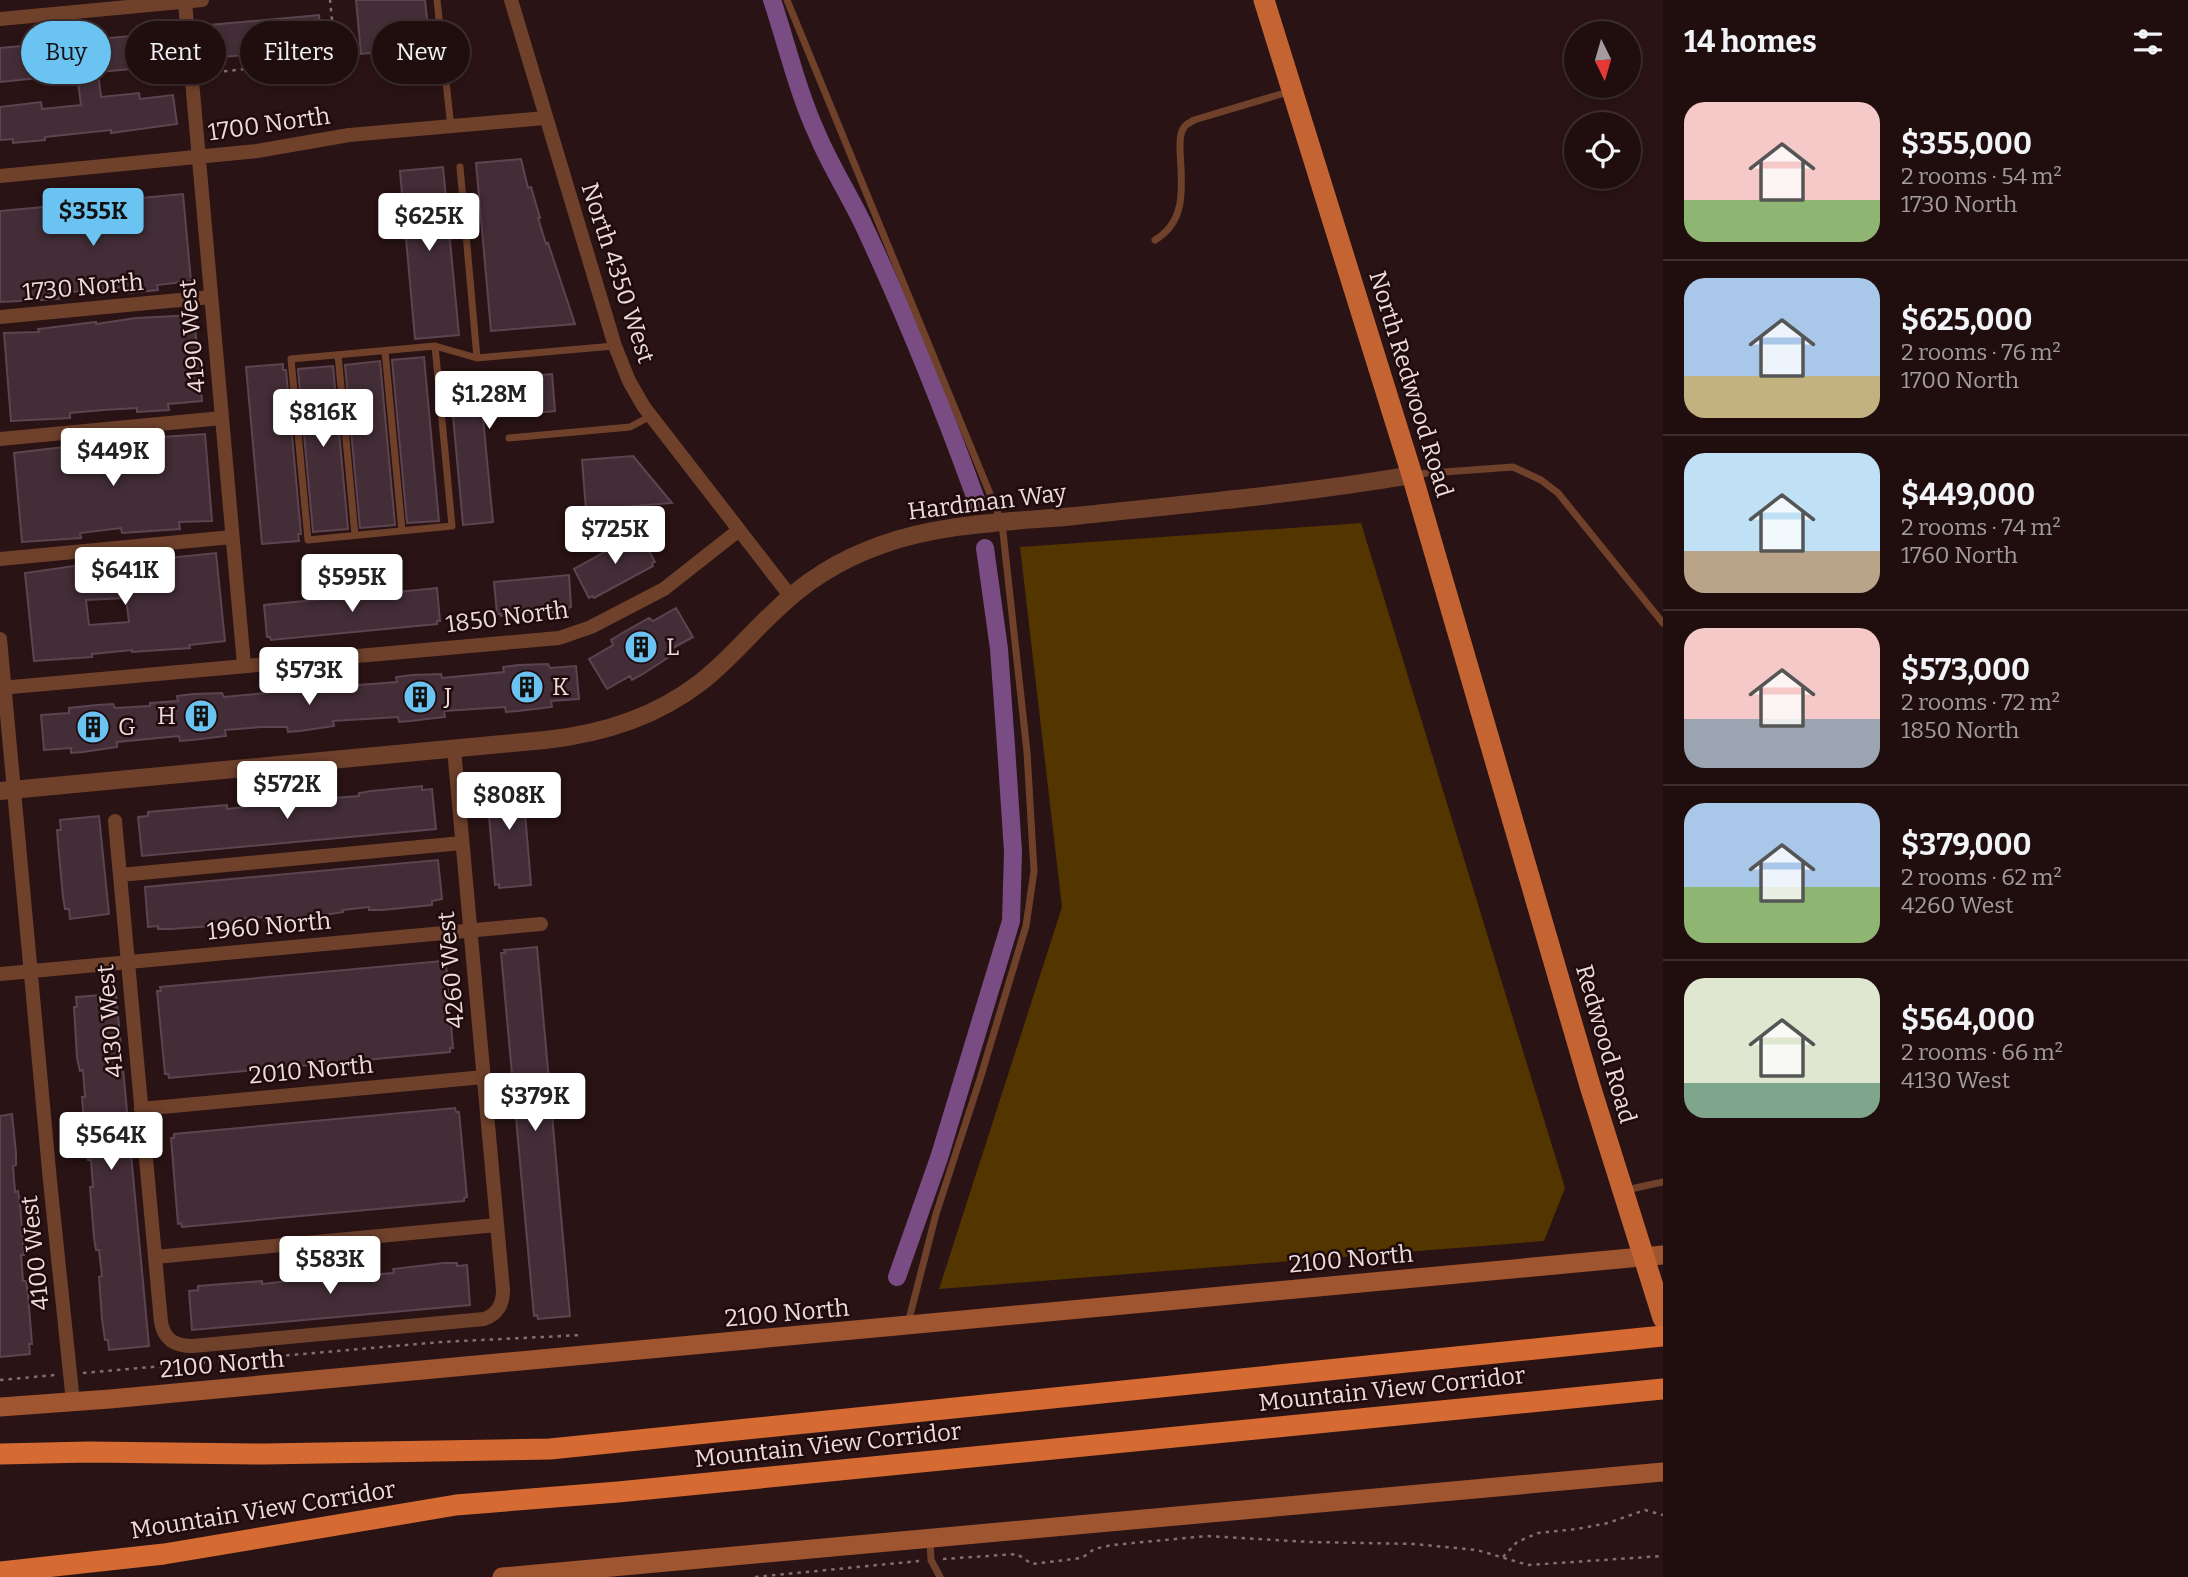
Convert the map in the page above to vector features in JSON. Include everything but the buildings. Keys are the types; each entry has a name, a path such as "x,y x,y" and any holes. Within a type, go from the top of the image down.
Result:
{"highway":[{"name":"Mountain View Corridor","path":"0,1454 264,1454 550,1449 1663,1336"},
{"name":"Mountain View Corridor","path":"0,1572 164,1554 456,1505 1663,1389"}],"main road":[{"name":"North Redwood Road","path":"1264,0 1412,475 1503,784"},
{"name":"Redwood Road","path":"1503,784 1622,1191 1653,1255 1663,1318"},
{"name":"2100 North","path":"0,1407 908,1326 1653,1255"},
{"path":"502,1577 1663,1472"}],"street":[{"path":"0,19 202,0"},
{"name":"North 4350 West","path":"511,0 615,345 629,381 651,416 791,597"},
{"name":"4190 West","path":"185,2 244,665"},
{"name":"1700 North","path":"0,176 257,151 349,135 545,118"},
{"name":"1730 North","path":"0,317 211,297"},
{"path":"0,439 222,418"},
{"name":"Hardman Way","path":"7,790 572,737 614,727 637,718 698,684 791,597 837,564 879,545 916,534 1262,496 1412,475"},
{"name":"1850 North","path":"2,688 569,635 591,627 664,589 739,530"},
{"path":"0,559 232,537"},
{"name":"4100 West","path":"0,639 7,790 31,971 73,1402"},
{"name":"4260 West","path":"169,1341 192,1346 475,1320 491,1316 497,1311 503,1297 454,749"},
{"name":"4130 West","path":"115,821 162,1329 169,1341"},
{"path":"120,875 463,842"},
{"name":"1960 North","path":"0,974 541,924"},
{"name":"2010 North","path":"141,1109 484,1077"},
{"path":"155,1257 497,1225"}],"lane":[{"path":"437,0 451,127"},
{"path":"787,0 1002,523 1027,752 1034,871 1026,926 936,1214 908,1326"},
{"path":"1156,240 1164,235 1178,215 1181,203 1180,137 1184,127 1194,120 1293,90"},
{"path":"460,167 477,358"},
{"path":"435,346 452,526 308,540 291,359 435,346 477,358 615,345"},
{"path":"385,351 402,531"},
{"path":"338,355 355,535"},
{"path":"509,438 631,428 651,416"},
{"path":"1412,475 1513,467 1541,480 1558,493 1663,623"},
{"path":"1622,1191 1663,1182"},
{"path":"929,1537 931,1560 940,1577"}],"path":[{"path":"226,72 336,60 330,0"},
{"path":"94,1373 386,1346 582,1335"},
{"path":"0,1380 47,1376"},
{"path":"1503,1556 1517,1542 1538,1533 1598,1525 1644,1510 1663,1515"},
{"path":"755,1577 1017,1554 1032,1564 1082,1558 1094,1549 1112,1545 1207,1536 1414,1544 1476,1550 1503,1556 1528,1566 1663,1556"}],"shaded area":[{"path":"1361,523 1565,1188 1544,1241 939,1289 1062,907 1020,547"}],"waterway":[{"path":"772,0 811,120 895,294 977,502"},
{"path":"897,1277 939,1158 1011,921 1013,852 1006,746 999,649 985,548"}],"place":[{"name":"L","path":"641,647"},
{"name":"K","path":"527,687"},
{"name":"J","path":"420,697"},
{"name":"H","path":"201,716"},
{"name":"G","path":"93,727"}]}
